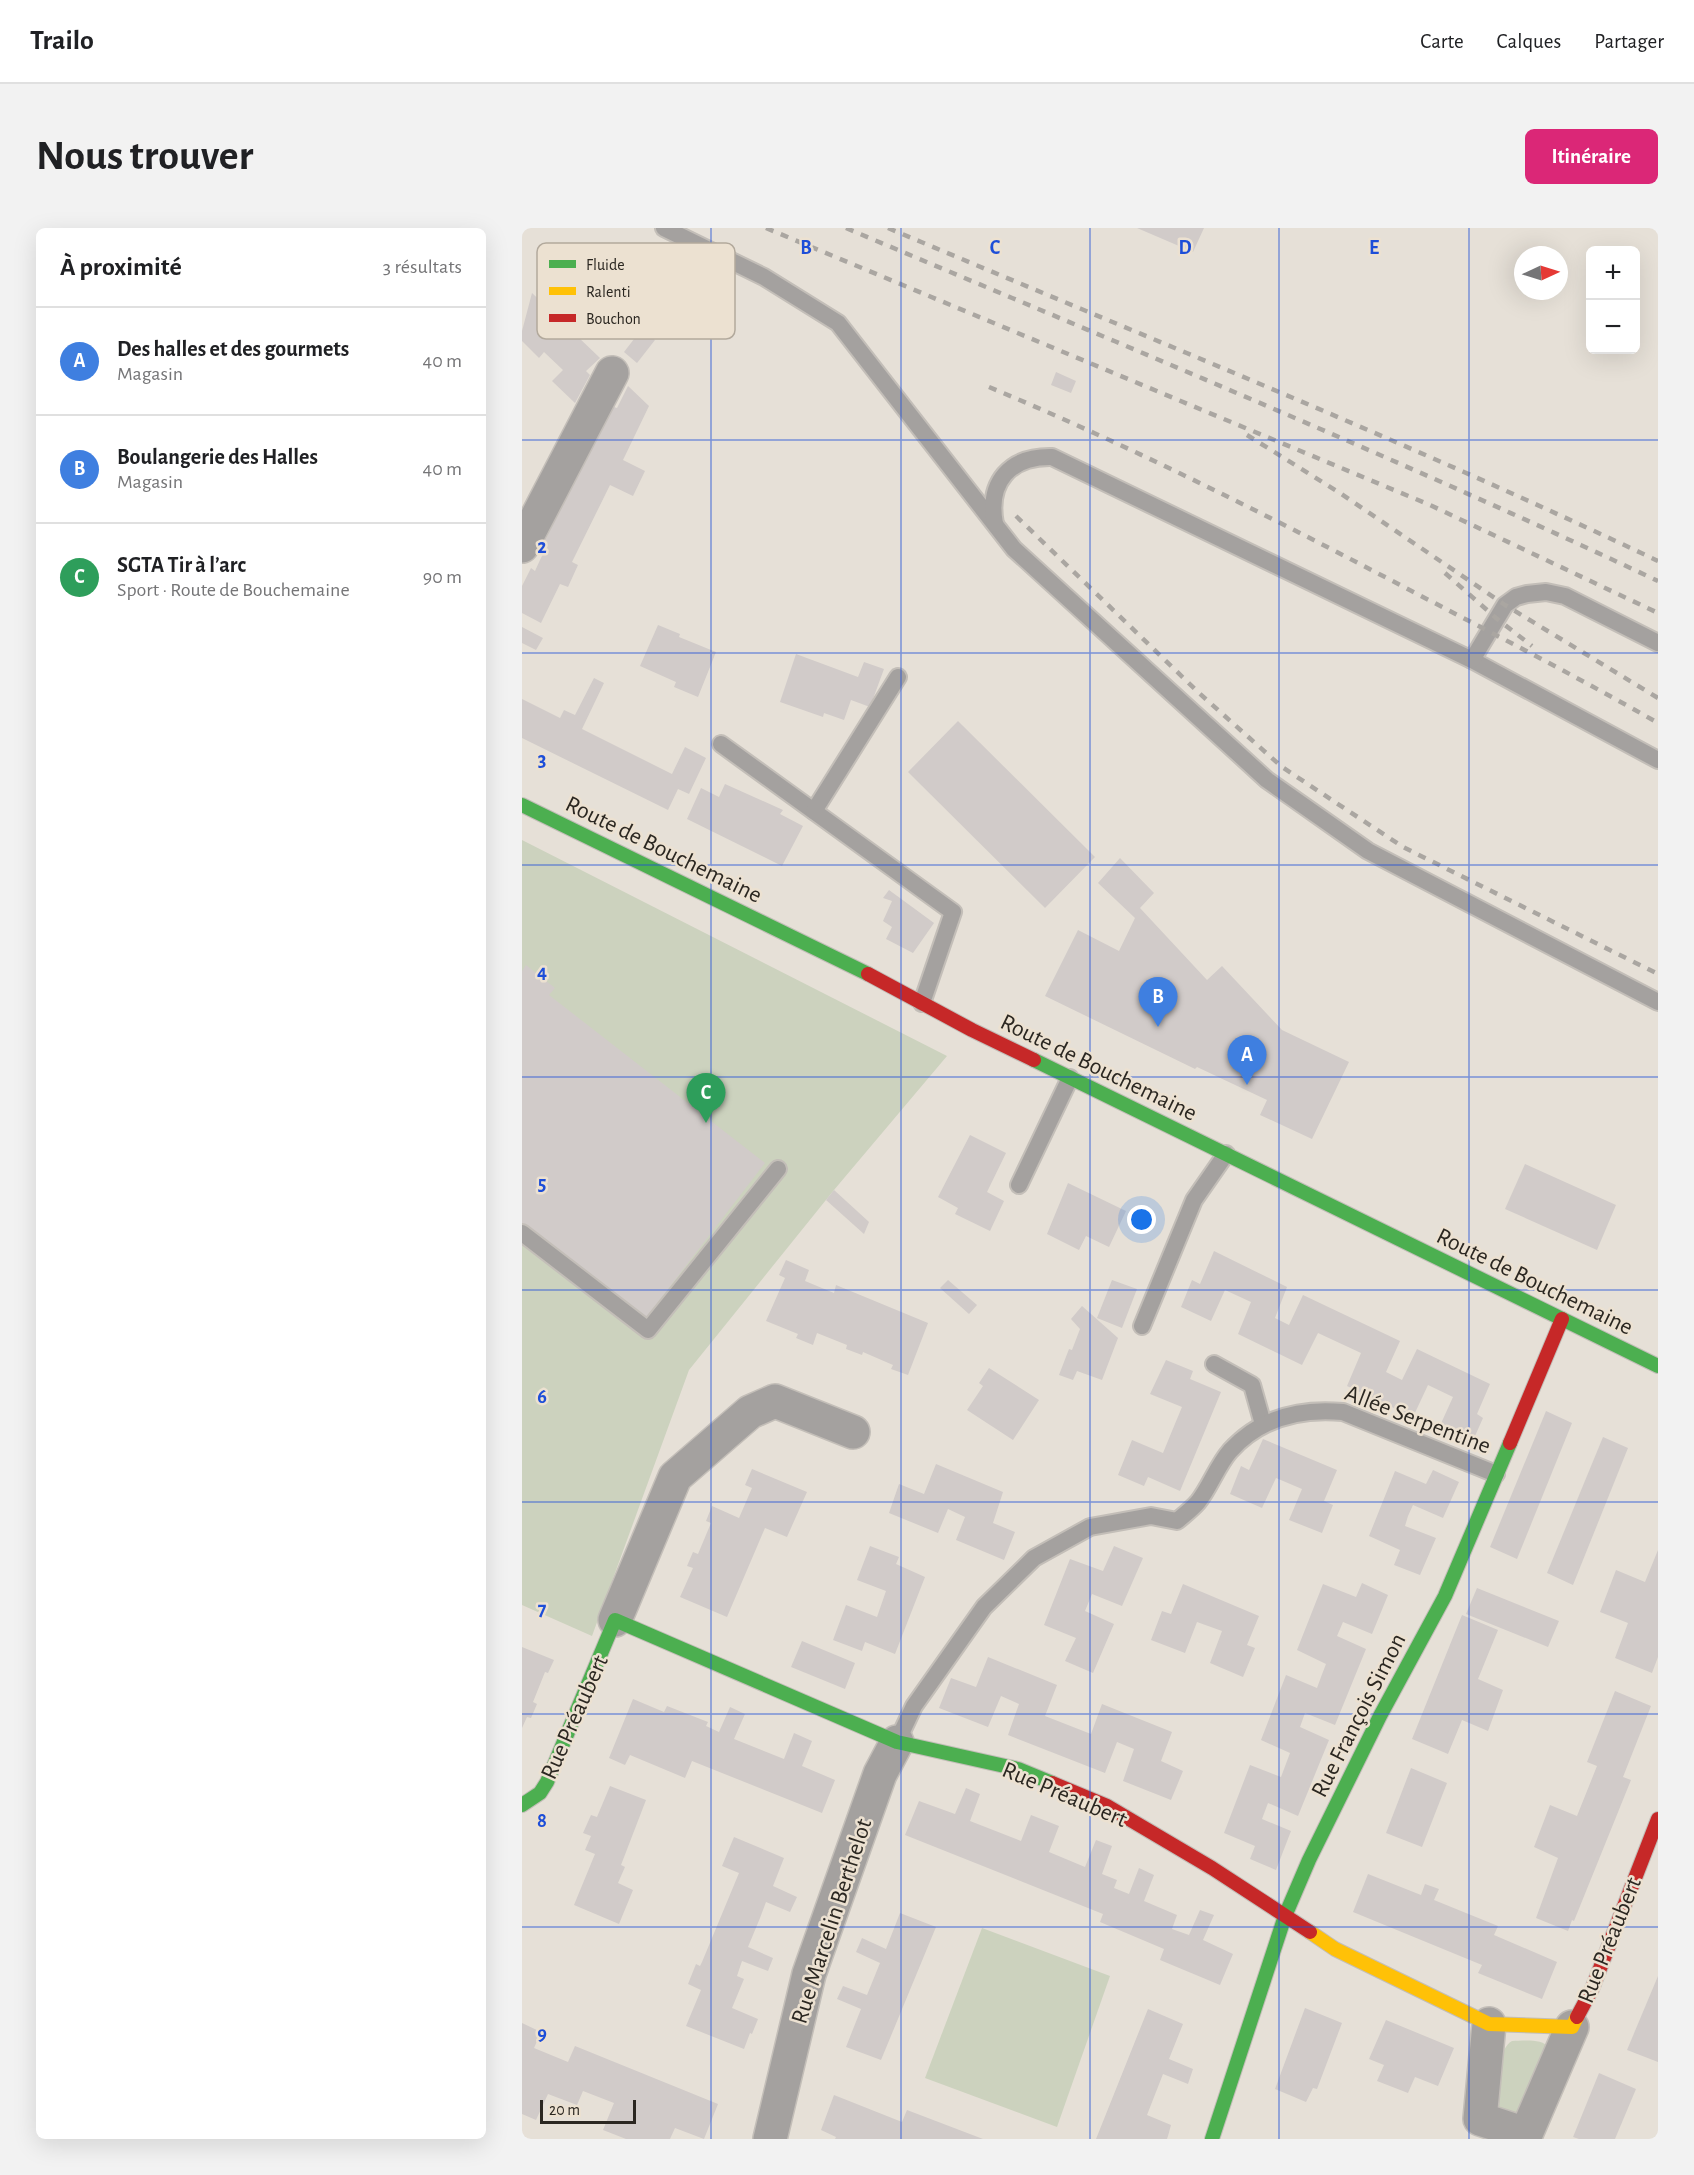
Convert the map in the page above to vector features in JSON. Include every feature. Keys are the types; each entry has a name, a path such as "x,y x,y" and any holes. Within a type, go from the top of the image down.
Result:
{"street":[{"path":"522,546 612,373"},
{"name":"Route de Bouchemaine","path":"522,804 1070,1078 1658,1366"},
{"name":"Rue François Simon","path":"1212,2139 1286,1916 1309,1860 1375,1727 1445,1596 1562,1319"},
{"name":"Rue Préaubert","path":"522,1805 540,1793 547,1782 675,1477 750,1412 775,1401 854,1432"},
{"name":"Rue Préaubert","path":"615,1620 897,1742 1018,1769 1107,1806 1212,1868 1335,1949 1489,2024 1572,2027"},
{"name":"Rue Marcelin Berthelot","path":"770,2139 809,1974 880,1774 897,1742"},
{"name":"Rue Préaubert","path":"1489,2024 1480,2119 1526,2134 1572,2027 1592,1989 1658,1819"}],"lane":[{"path":"664,228 695,243"},
{"path":"735,263 764,277 838,322 1014,549 1267,780 1368,851 1658,1002"},
{"path":"996,525 993,500 1003,477 1025,460 1053,457 1472,660 1658,760"},
{"path":"1472,660 1505,605 1516,597 1546,592 1565,596 1658,643"},
{"path":"814,811 898,677"},
{"path":"721,744 953,912 922,1003"},
{"path":"1019,1185 1070,1078"},
{"path":"1142,1326 1194,1200 1226,1154"},
{"path":"522,1233 648,1330 778,1169"},
{"path":"1214,1364 1252,1385 1263,1424"},
{"name":"Allée Serpentine","path":"897,1742 914,1706 984,1607 1034,1558 1090,1527 1150,1516 1177,1521 1197,1503 1230,1451 1263,1424 1282,1417 1318,1410 1343,1412 1496,1474"}],"green space":[{"path":"522,840 947,1056 834,1190 689,1370 592,1636 522,1605"},
{"path":"982,1928 1110,1976 1057,2127 925,2078"},
{"path":"1512,2041 1537,2041 1550,2048 1518,2118 1500,2115 1494,2098 1501,2058 1504,2050"}],"building":[{"path":"1137,228 1204,228 1193,252"},
{"path":"532,293 537,298 537,339 580,339 600,358 586,371 590,375 575,403 552,381 563,370 544,352 539,358 522,341 522,331"},
{"path":"634,339 655,340 637,363 624,352"},
{"path":"1056,372 1076,381 1071,393 1051,385"},
{"path":"628,386 649,406 623,460 645,471 633,496 610,485 572,562 578,565 568,587 560,584 541,623 522,613 522,586 531,568 535,571 546,548 542,547 611,406 617,408"},
{"path":"658,625 680,634 679,637 716,652 698,697 674,687 676,682 640,666"},
{"path":"522,627 543,638 536,650 522,643"},
{"path":"796,654 858,677 864,662 884,669 870,707 851,700 844,720 824,713 823,717 780,702"},
{"path":"594,678 604,683 582,729 672,774 685,747 706,758 689,794 678,789 668,810 522,738 522,699 560,718 564,710 575,715"},
{"path":"958,721 1095,857 1045,908 908,772"},
{"path":"725,784 783,810 780,814 803,826 782,866 687,819 701,788 719,797"},
{"path":"1120,858 1154,893 1140,908 1207,980 1222,966 1282,1030 1349,1062 1312,1139 1260,1115 1267,1100 1197,1067 1195,1069 1045,996 1078,930 1119,951 1135,918 1098,883"},
{"path":"889,890 934,923 913,953 886,939 892,927 883,921 892,901 883,898"},
{"path":"526,965 555,988 549,995 765,1163 645,1319 522,1224 522,971"},
{"path":"970,1135 1006,1153 987,1192 1004,1201 990,1231 955,1214 958,1208 938,1197"},
{"path":"1525,1164 1616,1205 1597,1250 1505,1209"},
{"path":"1068,1183 1126,1211 1109,1247 1086,1236 1079,1250 1047,1234"},
{"path":"834,1190 869,1222 864,1234 826,1200"},
{"path":"1214,1251 1287,1287 1275,1318 1289,1325 1303,1295 1400,1341 1386,1372 1402,1380 1417,1349 1490,1384 1477,1414 1483,1418 1471,1445 1438,1430 1453,1397 1428,1385 1413,1417 1347,1386 1361,1353 1318,1333 1302,1365 1238,1334 1251,1302 1225,1290 1211,1321 1181,1307 1192,1280 1200,1284"},
{"path":"786,1260 809,1270 805,1281 834,1293 836,1285 928,1323 908,1375 891,1369 893,1365 863,1352 862,1355 846,1349 847,1345 817,1333 813,1345 796,1338 798,1334 766,1321 785,1278 779,1275"},
{"path":"948,1280 977,1305 969,1314 940,1288"},
{"path":"1112,1280 1137,1289 1122,1328 1097,1318"},
{"path":"1082,1306 1118,1338 1102,1380 1077,1371 1073,1380 1059,1375 1080,1329 1071,1319"},
{"path":"1166,1360 1193,1371 1190,1379 1221,1392 1180,1491 1148,1477 1144,1486 1118,1475 1132,1440 1163,1453 1182,1407 1150,1394"},
{"path":"989,1368 1039,1400 1013,1440 967,1410 983,1386 979,1383"},
{"path":"1546,1411 1572,1423 1517,1559 1490,1547"},
{"path":"1603,1437 1628,1448 1573,1585 1547,1573"},
{"path":"1263,1439 1337,1470 1324,1501 1333,1505 1322,1533 1289,1520 1302,1489 1276,1478 1262,1508 1230,1494 1241,1466 1249,1470"},
{"path":"936,1464 1003,1492 993,1523 1015,1532 1004,1560 956,1540 965,1517 948,1509 938,1533 889,1513 899,1484 924,1494"},
{"path":"752,1469 807,1492 787,1537 765,1528 727,1617 680,1597 693,1568 687,1566 693,1552 698,1554 711,1523 706,1521 712,1506 739,1518 752,1488 745,1485"},
{"path":"1433,1470 1459,1482 1443,1518 1413,1505 1408,1516 1405,1526 1436,1538 1420,1575 1394,1565 1400,1550 1369,1536 1395,1471 1426,1484"},
{"path":"870,1546 899,1557 896,1564 925,1577 895,1654 865,1642 862,1651 833,1640 846,1605 877,1617 886,1591 857,1580"},
{"path":"1114,1546 1143,1558 1122,1606 1092,1594 1085,1611 1114,1624 1093,1673 1065,1661 1076,1638 1044,1625 1070,1559 1103,1571"},
{"path":"1658,1550 1658,1657 1652,1673 1615,1658 1628,1623 1600,1612 1616,1570 1645,1582"},
{"path":"1362,1583 1388,1595 1372,1634 1343,1622 1337,1636 1366,1649 1335,1725 1305,1713 1300,1727 1329,1740 1298,1816 1268,1803 1262,1819 1291,1831 1276,1870 1250,1859 1255,1846 1224,1833 1250,1765 1281,1777 1290,1753 1261,1740 1286,1675 1317,1688 1326,1664 1297,1650 1323,1584 1356,1597"},
{"path":"1183,1584 1259,1616 1247,1645 1255,1648 1243,1677 1210,1663 1222,1631 1197,1622 1185,1653 1151,1640 1162,1611 1171,1614"},
{"path":"1477,1588 1559,1621 1548,1647 1466,1614"},
{"path":"1462,1615 1498,1630 1478,1679 1503,1690 1488,1731 1462,1720 1448,1754 1412,1739"},
{"path":"802,1641 855,1663 845,1689 791,1667"},
{"path":"522,1647 554,1660 548,1673 545,1672 533,1702 537,1704 531,1718 527,1717 522,1728"},
{"path":"988,1657 1057,1685 1045,1716 1091,1734 1102,1704 1172,1732 1161,1761 1183,1771 1171,1800 1123,1781 1134,1749 1117,1742 1105,1773 1008,1735 1019,1704 1001,1696 988,1727 939,1708 951,1678 976,1687"},
{"path":"1615,1691 1651,1706 1623,1777 1631,1780 1568,1931 1536,1918 1558,1858 1534,1847 1550,1805 1577,1816 1597,1766 1587,1762"},
{"path":"633,1699 664,1712 667,1706 708,1722 706,1726 719,1732 730,1707 745,1714 734,1739 784,1759 794,1733 812,1741 802,1766 835,1780 822,1813 692,1761 685,1778 630,1755 625,1765 609,1758"},
{"path":"1411,1768 1447,1783 1422,1847 1386,1833"},
{"path":"610,1786 646,1800 621,1865 625,1867 618,1883 633,1890 619,1924 574,1905 595,1854 585,1850 591,1836 583,1833 591,1815 597,1817"},
{"path":"966,1788 980,1794 970,1821 1021,1841 1031,1815 1059,1826 1049,1852 1085,1867 1096,1840 1112,1846 1102,1874 1117,1880 1114,1888 1129,1894 1139,1868 1154,1875 1144,1901 1177,1915 1172,1929 1189,1935 1200,1910 1214,1915 1203,1940 1233,1954 1220,1985 1160,1960 1164,1949 1100,1922 1103,1914 905,1835 919,1801 955,1814"},
{"path":"734,1837 784,1858 773,1886 797,1897 790,1912 766,1902 748,1947 773,1958 768,1971 742,1961 737,1976 744,1979 732,2008 758,2019 744,2049 686,2026 701,1990 688,1984 696,1964 700,1966 702,1962 739,1873 722,1866"},
{"path":"1368,1874 1421,1895 1425,1884 1439,1889 1434,1900 1498,1926 1494,1935 1557,1962 1542,1999 1478,1973 1482,1965 1353,1912"},
{"path":"900,1913 936,1927 881,2060 846,2047 861,2009 837,1999 843,1986 867,1995 880,1963 856,1952 862,1938 886,1949"},
{"path":"1658,1976 1658,2062 1627,2050"},
{"path":"1305,2008 1342,2023 1317,2089 1313,2088 1306,2102 1275,2089"},
{"path":"1148,2009 1183,2024 1169,2059 1193,2069 1188,2084 1163,2074 1147,2115 1171,2125 1167,2139 1096,2139"},
{"path":"1386,2020 1454,2048 1438,2086 1415,2077 1408,2093 1377,2081 1384,2065 1369,2059"},
{"path":"522,2023 541,2032 534,2048 568,2062 575,2046 718,2104 704,2139 675,2128 670,2139 626,2139 603,2130 614,2103 583,2091 577,2105 548,2094 536,2120 522,2114"},
{"path":"1599,2073 1636,2089 1615,2139 1573,2137"},
{"path":"834,2095 902,2122 907,2110 983,2139 835,2139 836,2137 821,2130"}],"railway":[{"path":"766,228 1430,505 1658,613"},
{"path":"846,228 1355,444 1658,581"},
{"path":"888,228 1372,432 1658,561"},
{"path":"989,387 1094,433 1249,507 1531,653 1658,723"},
{"path":"1247,435 1340,493 1505,605 1658,698"},
{"path":"1016,516 1199,693 1282,767 1403,847 1658,974"},
{"path":"1445,573 1532,646"}],"traffic: fast":[{"path":"522,805 868,974"},
{"path":"1034,1060 1658,1366"},
{"path":"1212,2139 1285,1916 1309,1860 1380,1716 1445,1596 1510,1443"},
{"path":"522,1805 540,1793 547,1782 615,1620 897,1742 1018,1769 1052,1783"}],"traffic: slow":[{"path":"1310,1932 1335,1949 1489,2024 1572,2027 1577,2017"}],"traffic: jam":[{"path":"868,974 972,1030 1034,1060"},
{"path":"1510,1443 1562,1319"},
{"path":"1052,1783 1107,1806 1212,1868 1310,1932"},
{"path":"1577,2017 1592,1989 1658,1819"}],"place":[{"name":"Boulangerie des Halles","path":"1158,1027"},
{"name":"Des halles et des gourmets","path":"1247,1085"},
{"name":"SGTA Tir à l’arc","path":"706,1123"}]}
